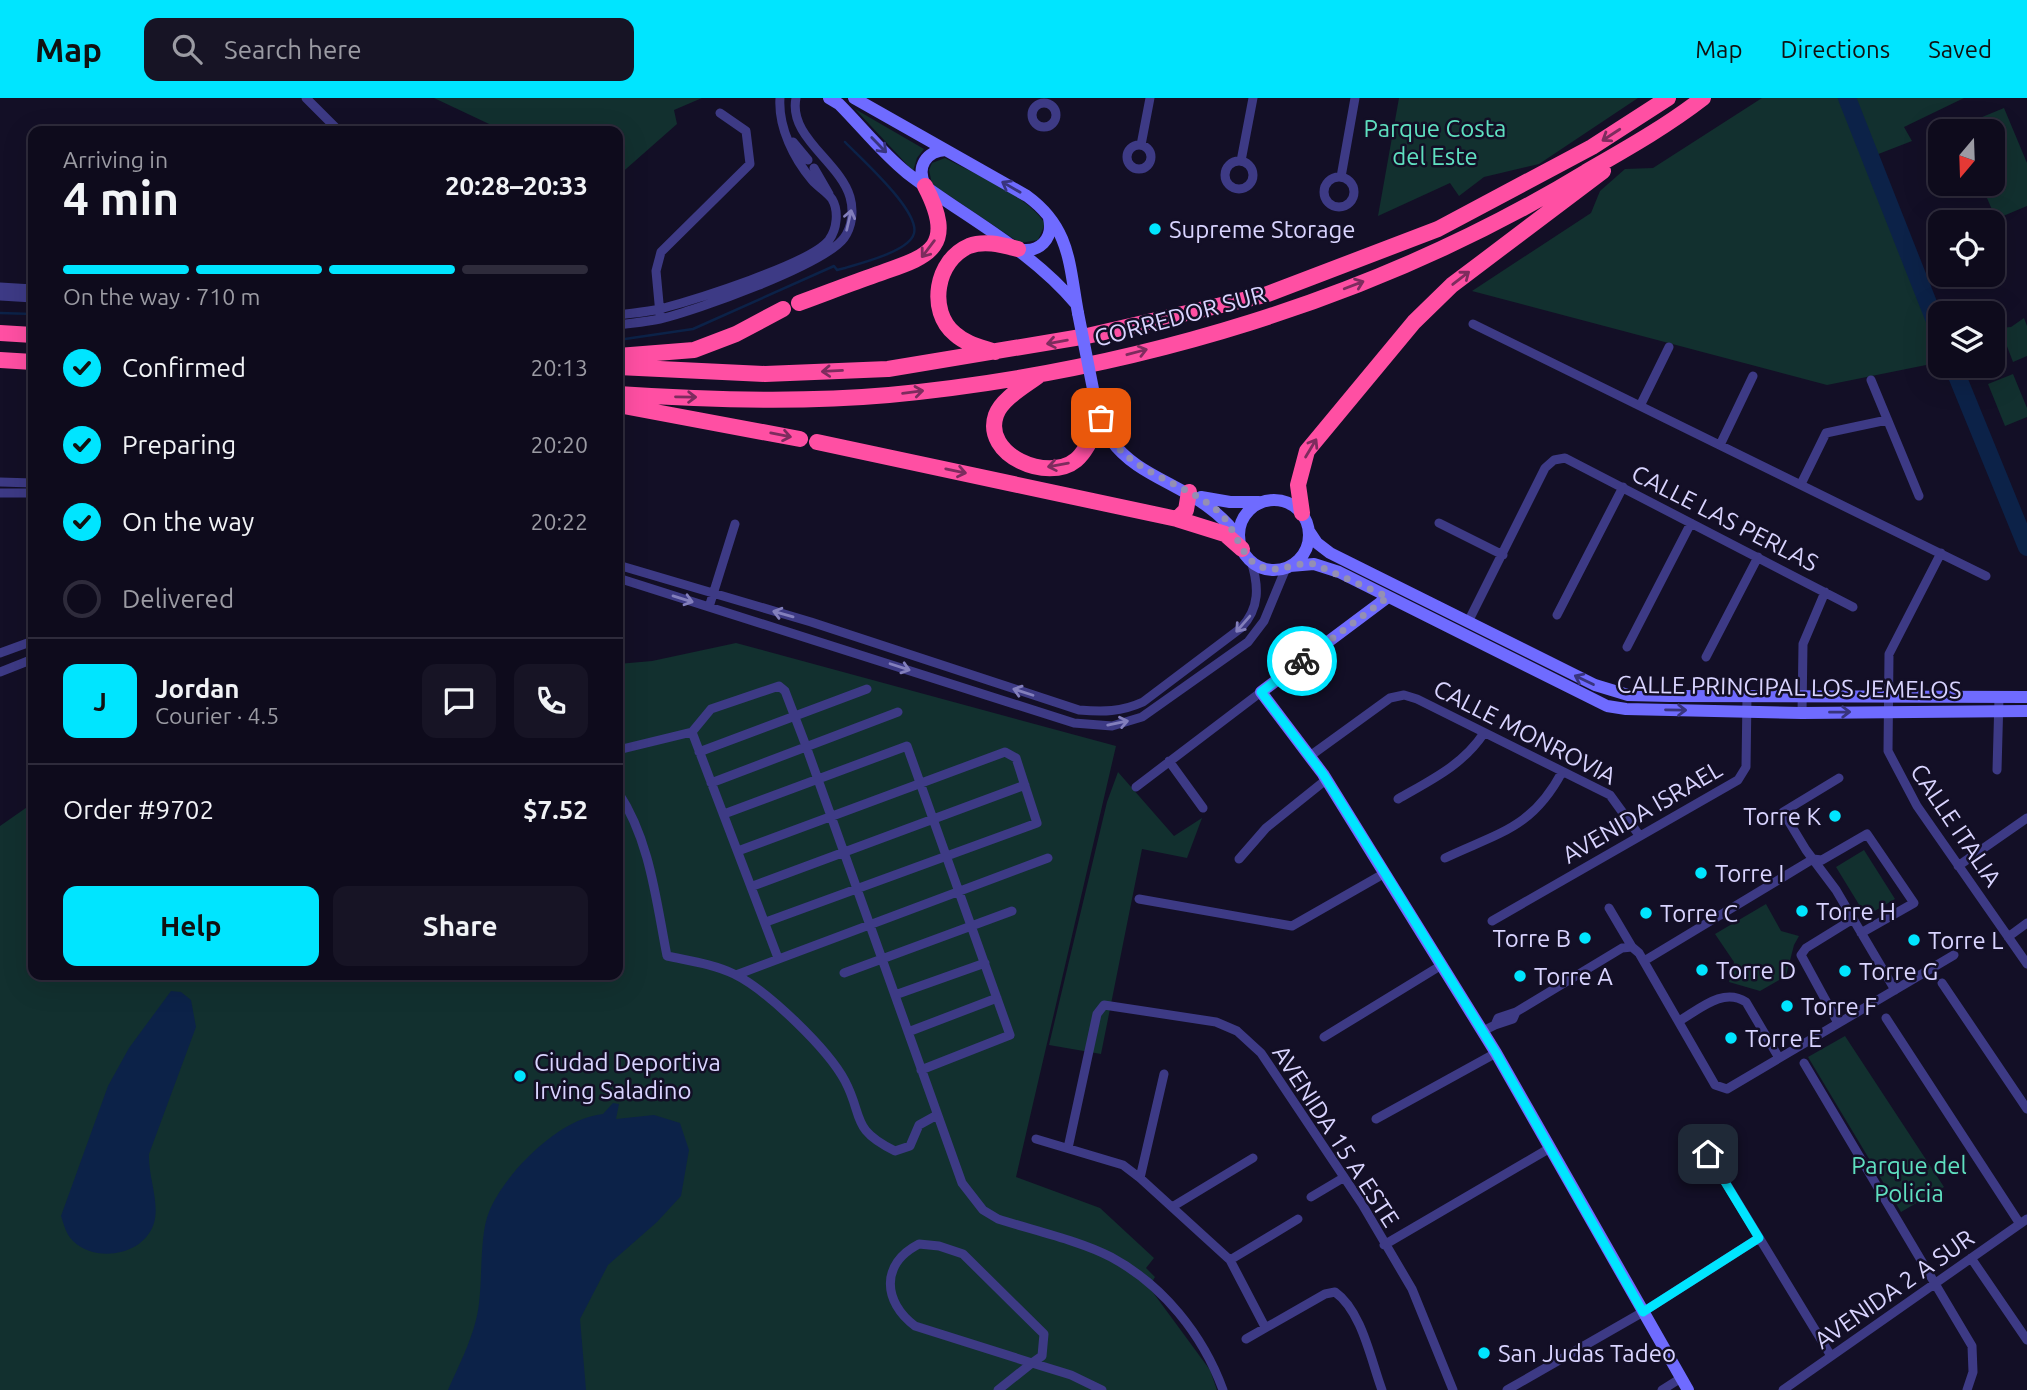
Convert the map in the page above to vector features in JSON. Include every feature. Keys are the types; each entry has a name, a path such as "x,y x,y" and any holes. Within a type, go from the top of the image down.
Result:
{"highway":[{"name":"CORREDOR SUR","path":"623,367 765,374 888,369 1087,336 1265,295 1438,229 1516,190 1592,147 1668,98"},
{"name":"CORREDOR SUR","path":"623,394 765,399 887,395 1097,362 1277,315 1445,248 1544,198 1703,98"},
{"path":"1302,513 1298,485 1307,451 1414,322 1452,285 1577,194 1640,139"},
{"path":"623,356 668,354 704,347 791,306 906,266 925,256 935,241 938,227 935,206 925,187"},
{"path":"998,352 966,341 951,331 941,315 938,291 945,270 964,249 990,243 1018,249"},
{"path":"0,333 28,335"},
{"path":"0,360 28,362"},
{"path":"1044,372 1005,402 996,415 995,427 1006,452 1022,463 1056,469 1077,460 1101,418"},
{"path":"623,406 800,439"},
{"path":"817,442 1177,519 1226,534 1244,549"},
{"path":"1177,519 1186,510 1193,494"}],"main road":[{"path":"829,98 839,104 904,170 925,187 1018,249 1047,272 1077,309"},
{"path":"854,98 1027,196 1046,212 1057,228 1069,255 1077,309 1101,418 1111,440 1122,452 1137,464 1193,494 1221,514 1244,549 1264,568 1288,567 1305,551 1309,531 1302,513 1280,500 1230,502 1193,494"},
{"path":"925,187 921,173 923,163 932,153 946,150"},
{"path":"1018,249 1029,250 1044,243 1051,228 1046,212"},
{"path":"1244,549 1248,512 1263,501"},
{"name":"CALLE PRINCIPAL LOS JEMELOS","path":"1309,531 1322,548 1368,573 1450,628 1607,706 1626,709 1802,713 1998,704 2027,698"},
{"name":"CALLE PRINCIPAL LOS JEMELOS","path":"1288,567 1305,562 1324,566 1388,597 1468,622 1612,691 1628,695 1887,696 1998,704 2027,711"},
{"path":"1368,573 1388,587 1388,597 1261,692 1327,779 1440,966 1483,1031 1684,1384"},
{"path":"1450,628 1468,622 1476,641"}],"street":[{"path":"306,98 333,126"},
{"path":"780,98 779,112 795,158 832,199"},
{"path":"623,324 742,291 816,258 833,249 845,237 852,209 849,194 825,157 800,126 794,113 796,98"},
{"path":"1141,145 1150,98"},
{"path":"1241,161 1253,98"},
{"path":"1341,177 1355,98"},
{"path":"660,314 656,271 661,252 750,164 746,131 720,113"},
{"path":"623,315 660,314 815,252 828,241 835,228 836,212 832,199 811,164 789,138"},
{"path":"0,287 28,289"},
{"path":"0,296 28,298"},
{"path":"1473,324 1986,576"},
{"path":"1640,406 1669,348"},
{"path":"1720,445 1753,376"},
{"path":"1871,380 1919,496"},
{"path":"1801,484 1826,433 1887,420"},
{"name":"CALLE LAS PERLAS","path":"1503,555 1545,468 1554,460 1565,458 1853,607"},
{"path":"0,482 28,483"},
{"path":"1557,615 1623,487"},
{"path":"0,493 28,493"},
{"path":"1439,523 1503,555 1468,622"},
{"path":"1627,647 1691,523"},
{"path":"709,607 735,524"},
{"path":"623,566 821,625 1079,710 1105,712 1126,709 1143,702 1247,622 1257,596 1257,579 1244,549"},
{"name":"CALLE ITALIA","path":"1941,553 1892,645 1887,696 1888,751 1892,764 1958,866 2027,964"},
{"path":"1706,657 1758,558"},
{"path":"623,580 1074,723 1112,726 1150,713 1248,642 1264,621 1288,567"},
{"path":"1802,713 1803,644 1825,592"},
{"path":"816,640 821,625"},
{"path":"0,653 28,643"},
{"path":"0,672 28,661"},
{"path":"623,750 692,732 711,709 774,687 785,691 961,1183 983,1210 998,1219 1110,1256 1167,1296 1216,1368 1223,1390"},
{"path":"699,752 867,688"},
{"path":"1136,787 1261,692"},
{"name":"CALLE MONROVIA","path":"1310,756 1390,698 1404,695 1610,796 1639,835"},
{"name":"AVENIDA ISRAEL","path":"1492,921 1738,780 1746,767 1747,697"},
{"path":"1997,770 1998,704"},
{"path":"711,783 898,712"},
{"path":"692,732 753,886 778,958"},
{"path":"1398,799 1454,766 1473,750 1484,733"},
{"path":"724,814 907,746 1010,1035 921,1070"},
{"path":"738,851 1006,752 1016,758 1037,823 766,922"},
{"path":"1168,761 1203,808"},
{"path":"1445,858 1522,822 1549,797 1562,772"},
{"path":"1839,778 1783,812 1853,919 1895,990"},
{"path":"1239,859 1266,828 1327,779"},
{"path":"753,886 1025,785"},
{"path":"623,800 649,863 667,956 712,965 736,975 777,1007 821,1047 845,1081 859,1125 877,1142 895,1151 910,1146 919,1125 937,1115"},
{"path":"1958,866 2027,818"},
{"path":"1644,961 1813,859 1822,860 1867,834 1914,903 1861,933"},
{"path":"736,975 1048,858"},
{"path":"1139,899 1292,926 1385,873"},
{"path":"1609,908 1632,947 1644,961 1715,1086 1721,1089 1727,1089 1954,955"},
{"path":"844,973 1012,911"},
{"path":"1838,1023 1801,955 1806,948 1853,919"},
{"path":"2008,937 2027,923"},
{"path":"1483,1031 1513,1019 1516,1012 1622,948 1632,947"},
{"path":"895,995 985,963"},
{"path":"1324,1037 1440,966"},
{"path":"1942,983 2027,1109"},
{"path":"1679,1021 1721,997 1737,996 1746,1002 1779,1058"},
{"path":"908,1032 997,998"},
{"name":"AVENIDA 15 A ESTE","path":"1068,1147 1097,1014 1104,1005 1216,1022 1237,1031 1261,1052 1362,1204 1412,1289 1452,1390"},
{"path":"1886,1018 2024,1221"},
{"path":"1376,1119 1496,1053"},
{"path":"1804,1063 1972,1346 1973,1371 1967,1390"},
{"path":"1140,1178 1164,1074"},
{"path":"1695,1132 1831,1356"},
{"path":"1036,1139 1123,1165 1140,1178 1230,1260 1265,1327"},
{"path":"1384,1245 1550,1148"},
{"path":"1172,1208 1254,1158"},
{"path":"1311,1197 1343,1178"},
{"path":"1230,1260 1298,1219"},
{"name":"AVENIDA 2 A SUR","path":"1783,1390 2024,1221"},
{"path":"1507,1390 1643,1312 1759,1238"},
{"path":"998,1390 1032,1363 1042,1356 1044,1334 963,1254 939,1246 919,1244 905,1251 894,1267 891,1299 898,1314 915,1326 1032,1363 1072,1375 1102,1390"},
{"path":"1971,1258 2027,1340"},
{"path":"1246,1339 1325,1294 1335,1292 1343,1298 1356,1321 1382,1390"},
{"path":"1662,1390 1684,1384"}],"green space":[{"path":"434,98 702,98 674,110 677,124 623,172 623,126 493,126"},
{"name":"Parque Costa del Este","path":"1399,98 1638,98 1539,164 1484,177 1459,196 1450,183 1378,216"},
{"path":"1762,98 1964,98 1904,127 1912,141 1868,158 1928,309 1928,365 1827,385 1472,291 1591,213 1600,191 1625,169 1653,168"},
{"path":"2004,108 2027,163 2027,206 2005,215 2005,210 1992,210 1986,196 2006,196 2006,119 1977,119"},
{"path":"855,109 924,149 917,158 913,171"},
{"path":"945,158 1000,186 1037,213 1045,224 1038,240 1020,243 932,184 929,170 932,163"},
{"path":"2024,318 2027,326 2027,356 2013,362 2005,341 2005,328 2011,327"},
{"path":"2013,374 2027,408 2027,417 2005,426 1988,384"},
{"name":"Ciudad Deportiva Irving Saladino","path":"736,643 1116,746 1016,1177 1100,1208 1154,1258 1146,1268 1155,1277 1149,1287 1210,1370 1217,1390 0,1390 0,826 28,806 28,980 623,980 623,664 652,661"},
{"path":"1118,772 1174,836 1202,818 1187,858 1142,849 1101,1054 1049,1045 1107,802"},
{"path":"1864,850 1895,899 1866,916 1836,867"},
{"path":"1766,904 1781,931 1799,936 1786,976 1760,991 1729,982 1734,962 1715,934"},
{"name":"Parque del Policia","path":"1845,1036 1944,1187 1901,1212 1808,1057"}],"water":[{"path":"171,991 181,992 191,1000 196,1027 149,1154 156,1207 154,1223 149,1234 130,1249 106,1254 94,1252 73,1241 61,1216 108,1086 129,1048"},
{"path":"613,1103 619,1104 616,1119 654,1115 680,1123 689,1150 681,1196 657,1222 608,1265 580,1319 586,1390 448,1390 476,1320 483,1236 489,1212 497,1197 520,1165 552,1136 586,1118 603,1114"}],"waterway":[{"path":"1847,98 1928,303"},
{"path":"623,339 693,329 834,266 837,270 872,260 908,242 913,236 914,227 910,215 889,187 845,142"},
{"path":"0,313 28,314"},
{"path":"1958,378 2027,547"}],"way so far":[{"path":"1101,418 1111,440 1122,452 1137,464 1197,496 1221,514 1239,538 1242,549 1251,561 1272,569 1305,562 1324,566 1388,597 1302,661"}],"place":[{"name":"Supreme Storage","path":"1155,229"},
{"name":"Torre K","path":"1835,816"},
{"name":"Torre I","path":"1701,873"},
{"name":"Torre H","path":"1802,911"},
{"name":"Torre C","path":"1646,913"},
{"name":"Torre B","path":"1585,938"},
{"name":"Torre L","path":"1914,940"},
{"name":"Torre D","path":"1702,970"},
{"name":"Torre G","path":"1845,971"},
{"name":"Torre A","path":"1520,976"},
{"name":"Torre F","path":"1787,1006"},
{"name":"Torre E","path":"1731,1038"},
{"name":"Ciudad Deportiva Irving Saladino","path":"520,1076"},
{"name":"San Judas Tadeo","path":"1484,1353"}],"route":[{"path":"1302,661 1261,692 1323,774 1496,1053 1643,1312 1759,1238 1708,1154"}]}
